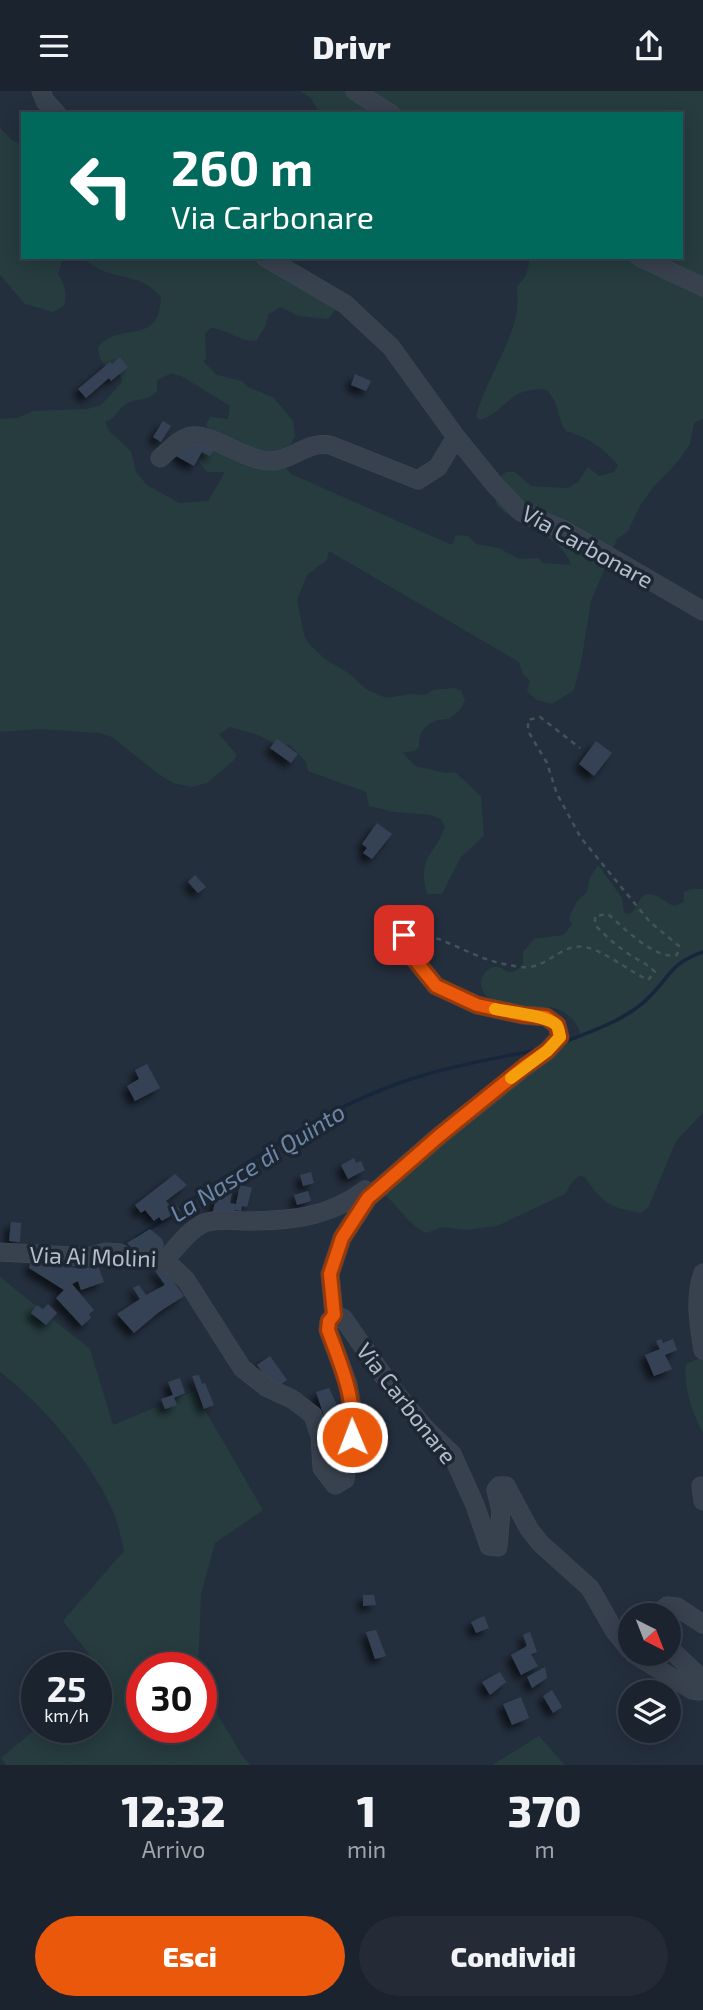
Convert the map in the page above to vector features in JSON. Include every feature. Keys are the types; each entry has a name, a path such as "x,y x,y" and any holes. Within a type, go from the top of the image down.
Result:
{"street":[{"path":"41,91 45,101 55,112"},
{"path":"355,91 388,112"},
{"name":"Via Carbonare","path":"268,259 345,304 382,339 399,357 456,437 521,512 562,529 703,611"},
{"path":"643,259 703,287"},
{"path":"160,458 185,437 194,435 244,455 271,461 285,459 308,446 320,443 418,480 438,467 456,437"},
{"name":"Via Carbonare","path":"166,1260 186,1280 242,1368 266,1387 292,1399 313,1415 320,1436 322,1468 335,1485 345,1479 354,1418 348,1384 328,1330 329,1321 334,1315 330,1274 342,1238 368,1198 448,1129 547,1051 560,1037 557,1025 546,1017 477,1005 436,986 411,955 404,935"},
{"name":"Via Ai Molini","path":"0,1252 88,1257 106,1252 120,1253 134,1259 166,1260 185,1236 205,1223 219,1220 290,1221 326,1211 352,1200 365,1190 368,1192 368,1198"},
{"path":"703,1273 697,1313 703,1350"},
{"name":"Via Carbonare","path":"334,1315 343,1318 394,1391 425,1428 452,1454 475,1505 489,1546 498,1547 501,1511 496,1490 499,1486 506,1486 529,1529 540,1543 590,1588 618,1635"},
{"path":"703,1487 701,1486 703,1501"},
{"path":"681,1610 703,1624"},
{"path":"681,1659 703,1680"},
{"path":"653,1666 692,1690 699,1691 703,1687"}],"path":[{"path":"404,935 418,933 439,937 482,958 530,967 565,949 584,947 648,980 655,972 648,964 628,954 595,925 595,916 608,914 652,949 668,957 677,955 679,946 650,922 581,838 557,794 547,763 528,731 528,720 540,717 580,748"}],"green space":[{"path":"300,91 703,91 703,419 694,423 690,444 641,504 628,531 617,539 591,601 574,690 552,704 537,700 527,691 530,681 523,674 519,662 329,551 327,560 307,575 297,600 304,635 309,644 366,689 386,698 410,694 425,695 433,690 455,688 461,691 465,701 460,710 449,719 427,726 421,735 419,747 403,753 415,766 446,773 455,772 481,796 484,836 461,857 442,894 427,894 424,882 425,864 445,827 441,819 369,806 366,792 308,771 306,762 290,745 275,744 258,735 230,727 219,734 237,755 207,783 191,787 173,783 112,737 100,733 39,729 0,732 0,419 17,418 33,411 87,409 101,405 122,382 119,372 101,360 98,347 117,335 146,328 154,323 159,313 161,297 152,288 102,270 84,259 268,259 339,305 328,319 299,316 280,307 268,315 266,325 256,341 244,340 211,328 205,333 206,358 203,361 217,375 242,381 248,387 274,398 293,421 295,436 290,445 280,451 285,467 291,474 452,545 456,535 468,536 476,544 499,548 519,559 538,558 544,563 571,565 558,546 496,504 496,480 506,472 515,472 531,486 567,488 578,482 588,467 599,476 614,472 618,465 595,444 566,431 547,390 524,392 490,416 480,420 476,416 511,334 517,309 517,287 526,275 530,260 683,259 683,112 319,112 310,97","holes":["172,373 230,406 228,419 210,417 206,425 212,432 198,461 207,472 225,472 208,501 179,503 147,485 136,472 131,451 109,431 105,422 112,419 126,404 152,395 157,391 157,380"]},
{"path":"0,128 21,145 21,259 63,259 58,274 65,290 64,306 53,312 25,304 0,275"},
{"path":"598,865 622,898 624,913 630,914 647,894 674,906 684,902 684,892 703,889 703,1113 676,1141 649,1206 641,1213 608,1203 585,1177 579,1176 565,1194 497,1226 466,1230 442,1227 427,1233 420,1230 385,1195 388,1189 501,1090 520,1084 580,1033 572,1018 562,1011 551,1007 531,1011 513,1007 486,996 481,982 485,972 495,967 512,972 523,965 523,952 534,939 563,935 572,925 569,918 577,901 587,892 590,877"},
{"path":"0,1277 90,1349 113,1425 194,1391 263,1510 215,1543 201,1594 199,1652 126,1652 126,1743 217,1743 217,1713 250,1765 6,1765 1,1758 21,1741 112,1743 112,1652 87,1652 63,1621 124,1551 119,1528 106,1496 81,1456 33,1400 0,1372"},
{"path":"703,1357 703,1433 689,1399 685,1372 686,1364"},
{"path":"539,1736 565,1765 492,1765"}],"building":[{"path":"120,357 128,367 111,381 109,378 86,398 78,389"},
{"path":"355,374 371,381 366,391 351,385"},
{"path":"163,421 171,426 161,442 153,437"},
{"path":"193,438 214,450 210,456 202,452 194,466 176,456 184,443 189,446"},
{"path":"277,739 298,754 291,763 270,748"},
{"path":"596,741 612,753 594,776 579,764"},
{"path":"377,823 392,834 372,859 363,853 367,848 362,844"},
{"path":"195,875 206,887 198,893 188,882"},
{"path":"147,1064 160,1088 135,1101 127,1086 139,1079 135,1070"},
{"path":"354,1158 356,1163 361,1161 365,1170 348,1179 341,1165"},
{"path":"311,1172 314,1183 303,1186 300,1175"},
{"path":"175,1174 187,1185 166,1201 170,1206 175,1203 180,1210 162,1221 159,1217 154,1221 145,1210 141,1213 135,1205"},
{"path":"240,1185 252,1188 247,1207 242,1206 241,1211 235,1210 233,1219 212,1215 218,1189 232,1192 230,1203 236,1204"},
{"path":"308,1191 311,1201 297,1205 294,1195"},
{"path":"11,1222 21,1223 20,1242 9,1241"},
{"path":"150,1229 162,1239 164,1245 159,1256 154,1250 146,1257 137,1254 127,1243"},
{"path":"32,1260 80,1269 98,1266 104,1282 81,1290 78,1281 72,1284 94,1310 89,1314 91,1318 82,1326 56,1298 64,1290 29,1268"},
{"path":"153,1268 165,1270 184,1296 134,1333 117,1314 140,1299 133,1288 139,1285 146,1295 165,1285"},
{"path":"48,1304 57,1313 46,1325 31,1313 37,1305 43,1309"},
{"path":"661,1339 663,1343 673,1339 677,1350 665,1355 672,1369 654,1376 645,1355 660,1349 656,1341"},
{"path":"270,1356 287,1380 274,1389 257,1365"},
{"path":"199,1375 214,1405 204,1409 192,1376"},
{"path":"180,1378 185,1393 174,1398 177,1405 165,1409 161,1399 173,1395 168,1382"},
{"path":"329,1388 344,1420 335,1423 341,1432 341,1459 329,1459 330,1434 316,1392"},
{"path":"363,1595 374,1595 376,1605 363,1606"},
{"path":"484,1616 489,1628 476,1633 471,1622"},
{"path":"376,1630 386,1656 375,1659 366,1632"},
{"path":"530,1632 537,1652 531,1654 538,1666 521,1675 511,1655 527,1646 523,1635"},
{"path":"545,1667 547,1678 532,1688 527,1677"},
{"path":"500,1672 506,1682 490,1695 482,1682"},
{"path":"552,1690 562,1707 553,1713 543,1696"},
{"path":"521,1697 529,1718 512,1725 503,1704"}],"waterway":[{"name":"La Nasce di Quinto","path":"564,1042 632,1011 650,996 678,965 703,952"},
{"name":"La Nasce di Quinto","path":"177,1210 294,1134 356,1101 388,1087 435,1072 537,1050"},
{"name":"La Nasce di Quinto","path":"136,1238 165,1219"}],"slow traffic":[{"path":"495,1009 546,1017 557,1025 560,1037 547,1051 511,1078"}],"route":[{"path":"352,1437 354,1418 348,1384 328,1330 329,1321 334,1315 330,1274 342,1238 368,1198 439,1136 547,1051 560,1037 557,1025 546,1017 477,1005 436,986 411,955 404,935"}]}
